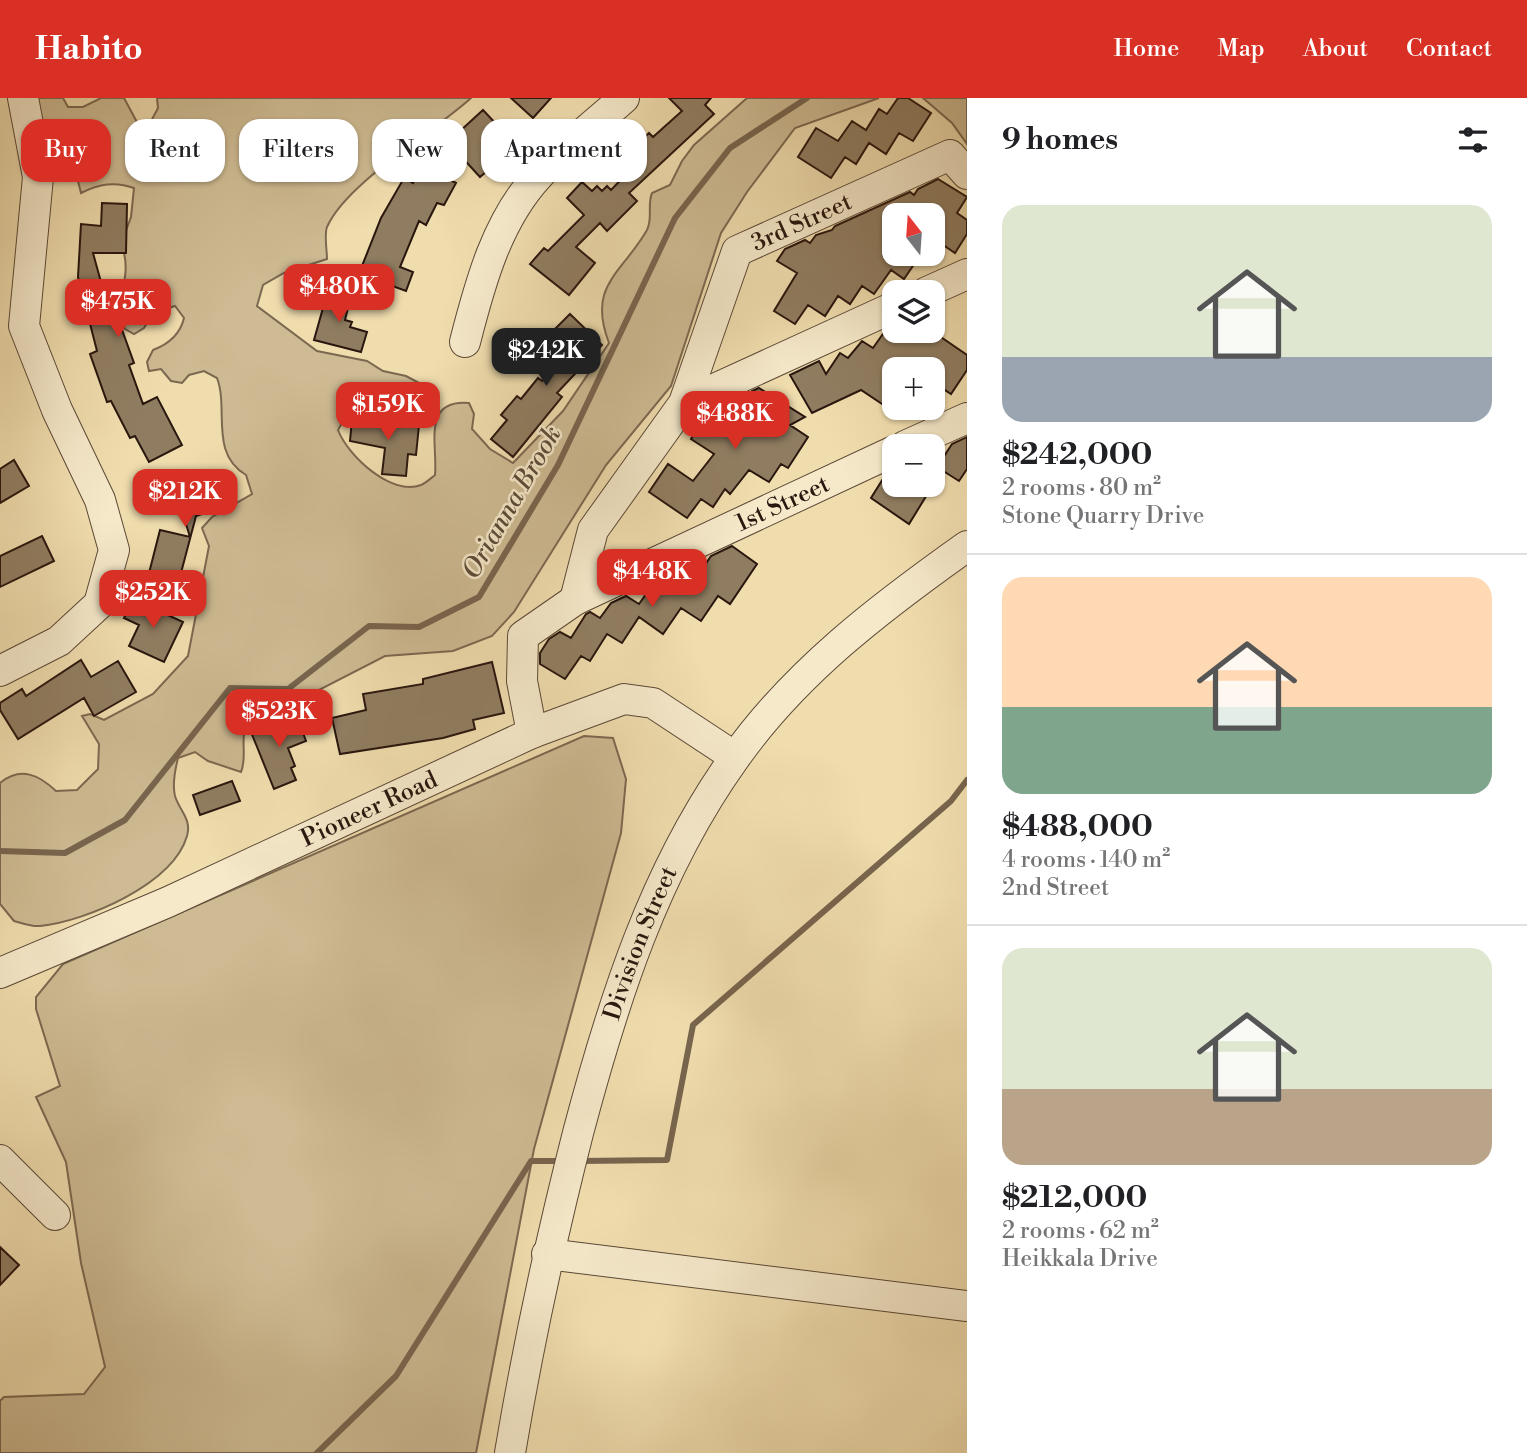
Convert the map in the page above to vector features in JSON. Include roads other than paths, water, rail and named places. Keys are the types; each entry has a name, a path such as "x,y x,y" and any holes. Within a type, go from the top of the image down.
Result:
{"street":[{"path":"0,671 59,641 99,604 114,550 100,500 57,410 24,326 38,177 23,98"},
{"path":"465,342 480,283 498,237 519,202 538,176 624,98"},
{"name":"3rd Street","path":"684,403 737,251 950,155 967,174"},
{"path":"945,284 967,274"},
{"path":"575,600 593,530 684,403 882,312"},
{"path":"932,434 967,418"},
{"name":"1st Street","path":"532,733 522,681 523,636 575,600 882,457"},
{"name":"Division Street","path":"510,1453 547,1254 597,1062 633,951 660,885 689,831 735,757 792,691 882,607 967,546"},
{"name":"Pioneer Road","path":"0,973 168,902 532,733 624,699 653,703 735,757"},
{"path":"0,1160 55,1215"},
{"path":"547,1254 967,1306"}],"waterway":[{"name":"Orianna Brook","path":"0,851 65,853 125,820 230,688 288,689 369,626 419,627 479,597 558,465 675,218 730,148 807,98"},
{"path":"581,1161 667,1160 693,1025 951,801 967,780"},
{"path":"317,1453 396,1376 531,1161 563,1161"}]}
